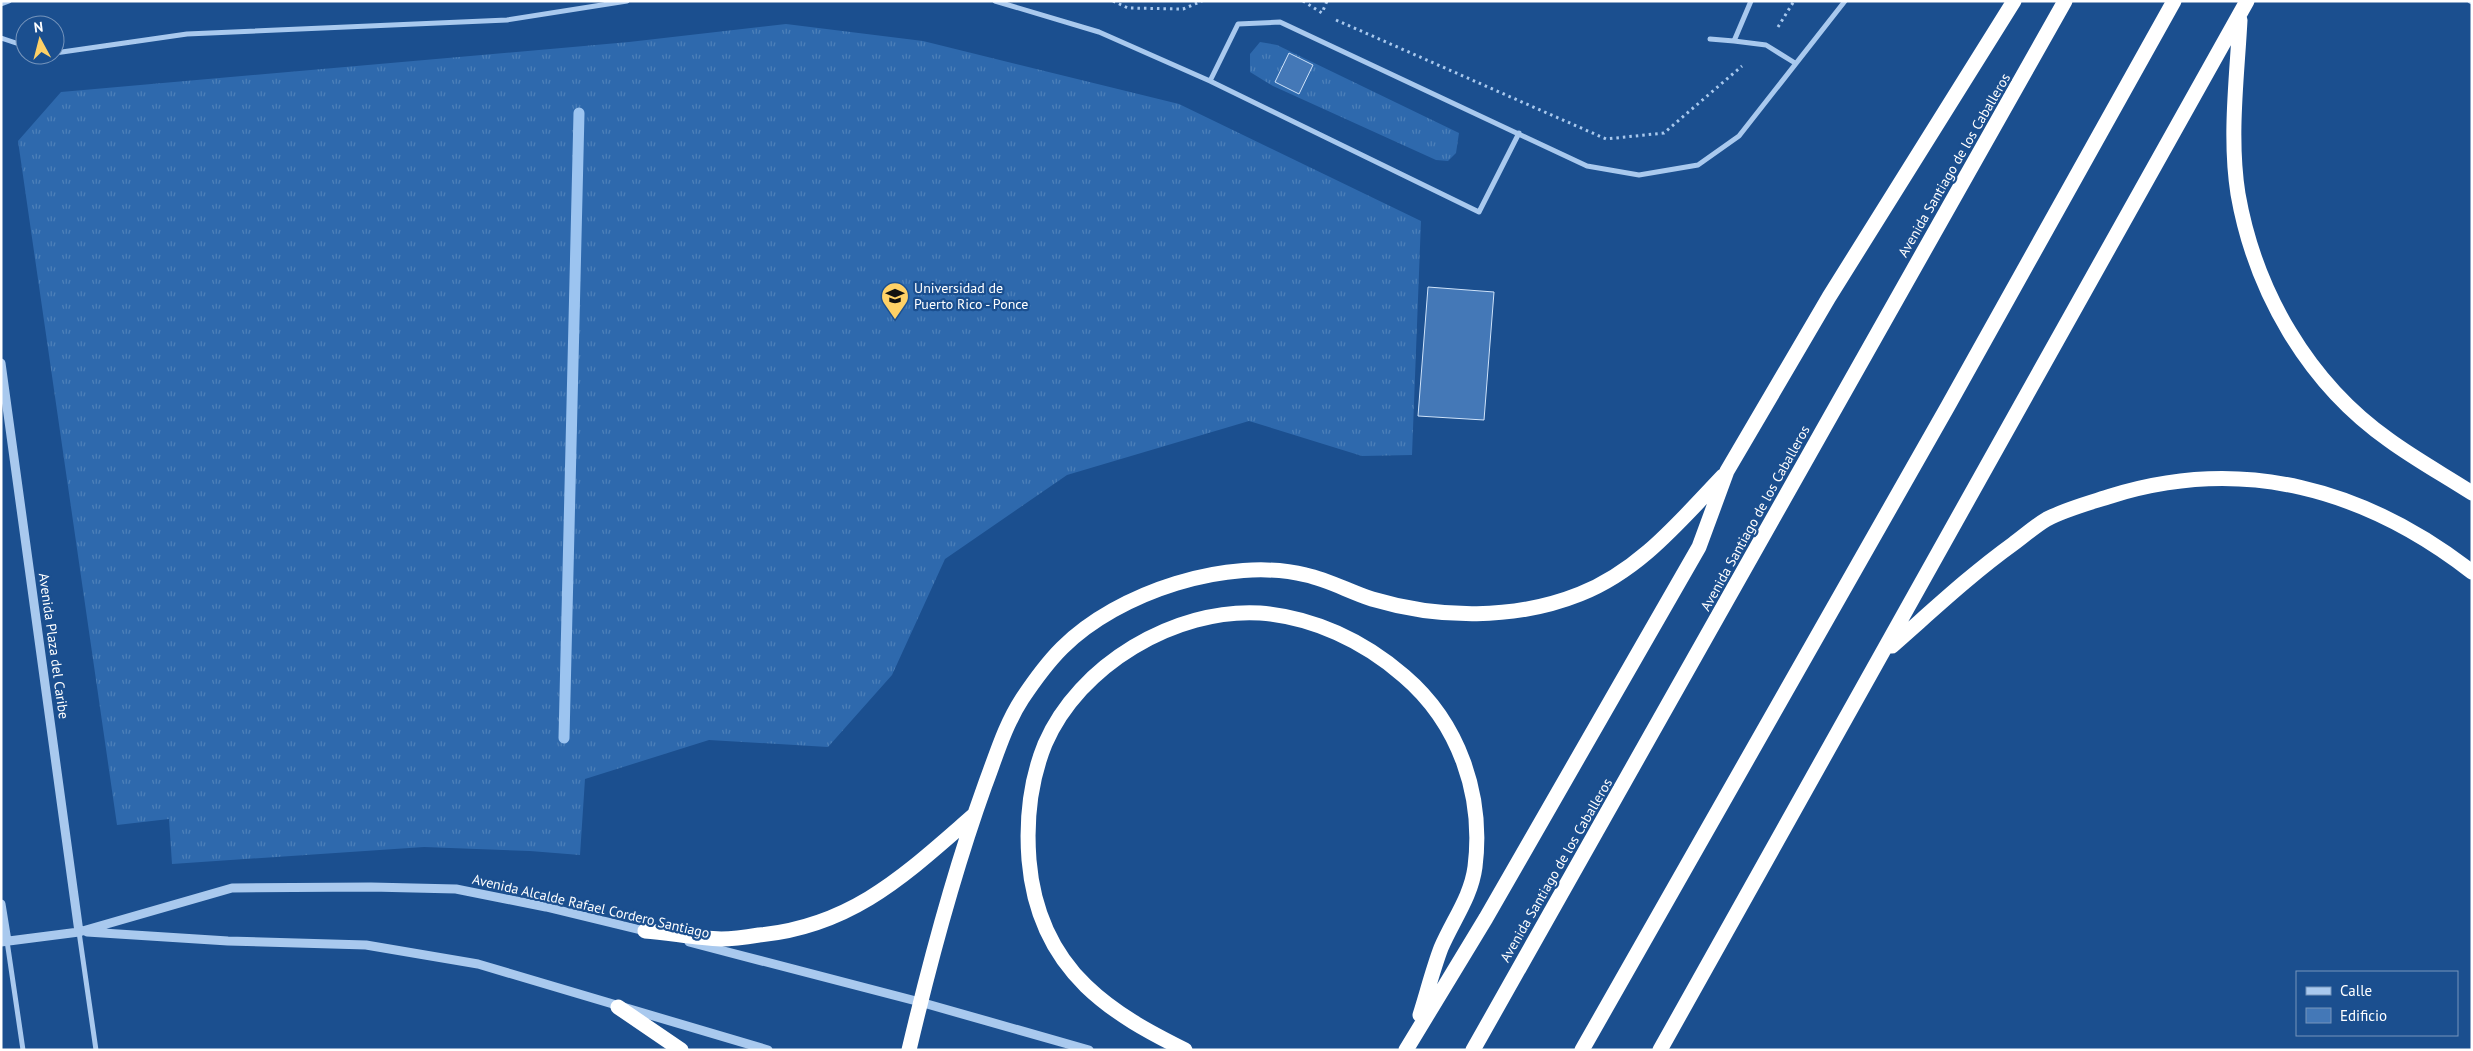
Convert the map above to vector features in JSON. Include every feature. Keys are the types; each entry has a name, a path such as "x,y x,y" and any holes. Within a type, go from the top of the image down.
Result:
{"highway":[{"path":"1409,1045 1486,918 1699,547 1727,471 1829,297 2014,1"},
{"name":"Avenida Santiago de los Caballeros","path":"1473,1050 2065,1"},
{"path":"1582,1050 1948,406 2174,1"},
{"path":"1660,1050 2247,1"},
{"path":"2240,15 2235,144 2238,194 2250,243 2272,299 2290,336 2310,365 2351,409 2388,439 2472,493"},
{"path":"909,1050 920,1002 974,815 1005,732 1021,701 1039,676 1062,648 1082,631 1114,611 1149,594 1182,581 1227,571 1272,570 1306,575 1371,599 1448,613 1485,613 1549,605 1610,581 1641,559 1672,530 1727,471"},
{"path":"1883,654 1984,565 2046,520 2129,490 2164,484 2200,480 2240,480 2276,482 2316,490 2379,513 2408,528 2472,572"},
{"path":"1185,1050 1131,1023 1086,987 1069,967 1045,931 1030,870 1028,810 1045,744 1060,716 1103,669 1126,652 1176,626 1199,619 1259,613 1286,617 1346,636 1374,652 1419,688 1436,709 1453,735 1470,781 1476,810 1477,839 1470,893 1442,948 1409,1045"},
{"path":"645,931 722,939 779,933 808,926 851,910 879,894 907,873 974,815"},
{"path":"618,1007 681,1050"}],"street":[{"path":"1,4 8,1"},
{"path":"65,52 187,34 507,20 627,1"},
{"path":"994,1 1100,32 1210,81 1479,212 1519,133"},
{"path":"1734,41 1751,1"},
{"path":"1210,81 1238,24 1280,22 1587,166 1638,175 1698,166 1738,136 1845,1"},
{"path":"1,38 15,43"},
{"path":"1710,39 1766,45 1795,63"},
{"name":"Avenida Plaza del Caribe","path":"1,363 79,932"},
{"name":"Avenida Alcalde Rafael Cordero Santiago","path":"4,942 79,932 232,888 371,887 456,890 546,907 645,931 920,1002 1089,1050"},
{"path":"1,904 4,942 23,1050"},
{"path":"79,932 96,1050"},
{"name":"Avenida Alcalde Rafael Cordero Santiago","path":"79,932 228,941 366,945 478,964 768,1050"}],"path":[{"path":"1113,1 1128,8 1183,9 1202,1"},
{"path":"1303,1 1322,14 1606,139 1664,133 1766,45 1794,1"},
{"path":"1322,14 1327,1"}],"green space":[{"name":"Universidad de Puerto Rico - Ponce","path":"786,24 923,41 1179,104 1421,221 1412,455 1362,456 1249,421 1067,475 945,559 892,675 828,747 709,740 585,779 580,855 424,847 172,864 169,819 117,825 18,141 61,92 629,42"},
{"path":"1260,42 1277,45 1459,133 1456,153 1448,161 1436,160 1273,86 1250,72 1250,54"}],"building":[{"path":"1289,53 1313,65 1299,94 1275,82"},
{"path":"1428,287 1494,292 1484,420 1418,416"}],"waterway":[{"path":"564,738 579,113"}],"place":[{"name":"Universidad de Puerto Rico - Ponce","path":"895,320"}]}
